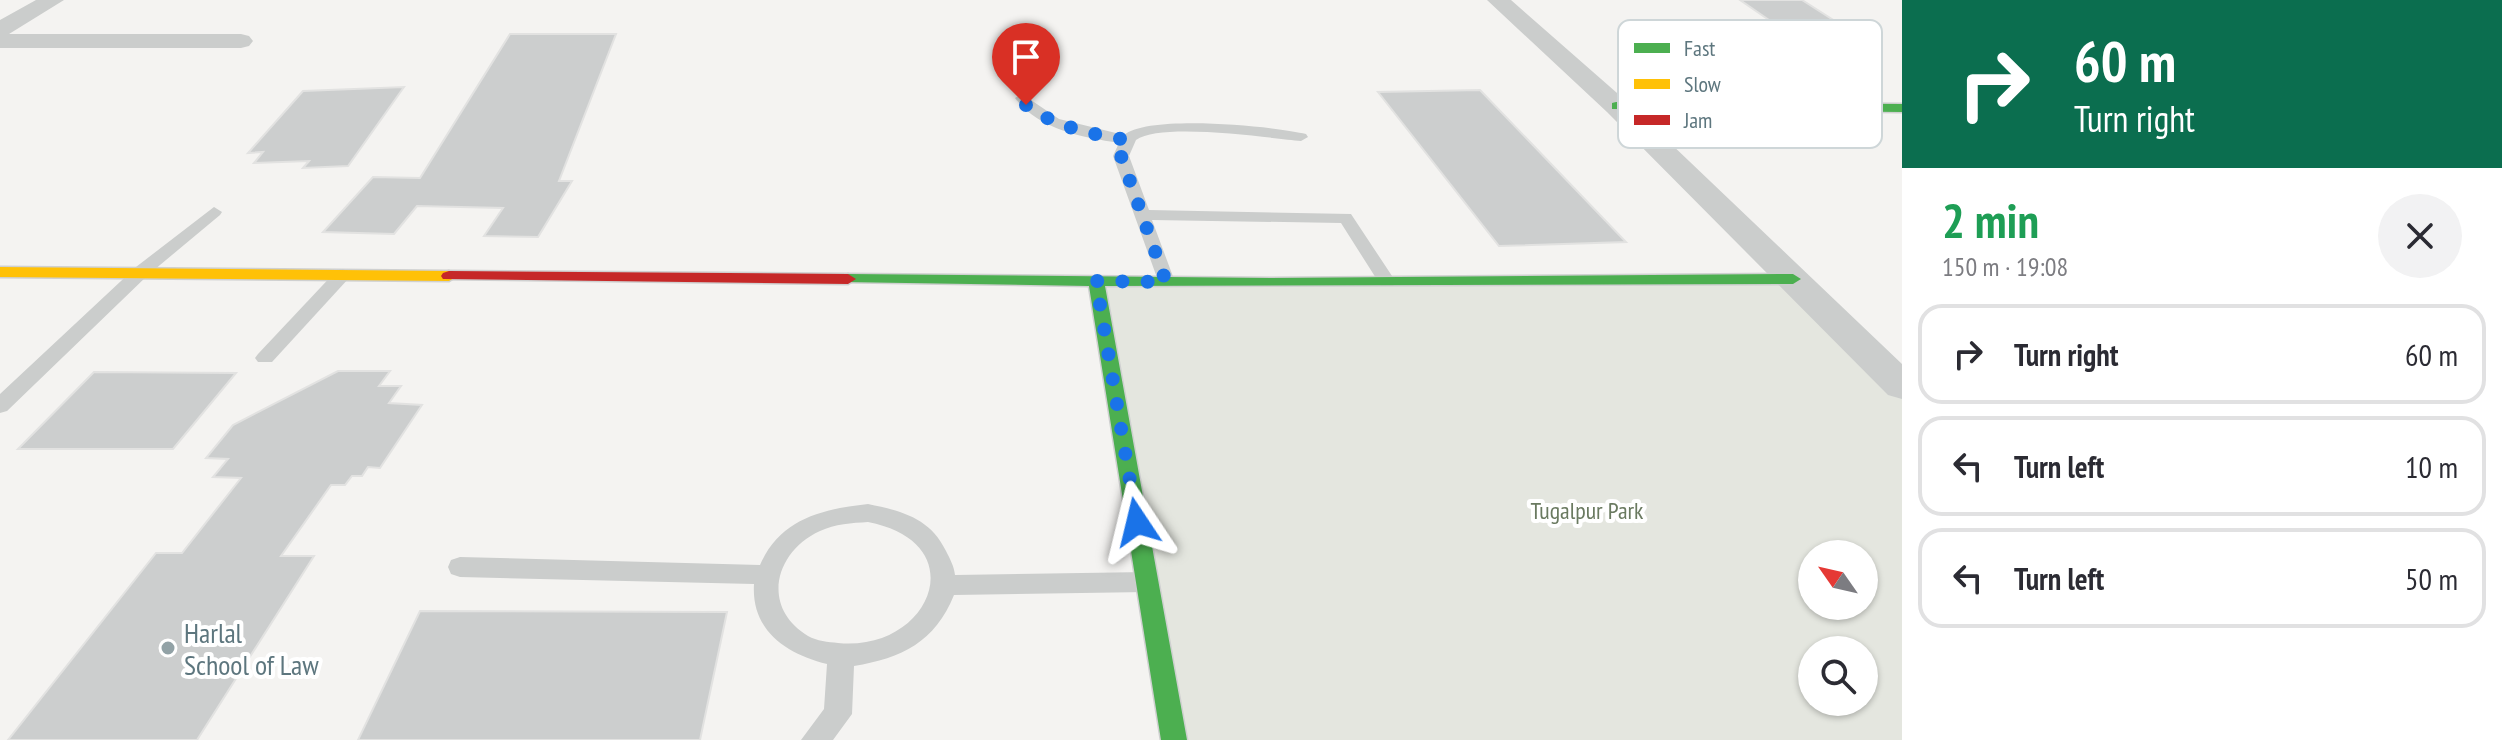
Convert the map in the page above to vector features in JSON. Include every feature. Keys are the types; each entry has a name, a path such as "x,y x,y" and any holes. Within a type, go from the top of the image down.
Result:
{"street":[{"path":"0,29 53,0"},
{"path":"1498,0 1616,106"},
{"path":"0,41 241,41"},
{"path":"1882,108 1902,108"},
{"path":"1659,148 1902,386"},
{"path":"1,271 1166,282 1793,279"},
{"path":"1096,281 1174,740"}],"lane":[{"path":"1022,98 1040,116 1091,134 1127,140"},
{"path":"1166,282 1121,156 1127,140 1138,132 1159,129 1258,132 1301,137"},
{"path":"0,406 142,271 214,212"},
{"path":"1142,215 1345,218 1387,282"},
{"path":"265,358 343,274"},
{"path":"868,513 899,520 925,535 941,558 944,585 934,613 911,637 877,653 841,656 805,648 779,629 766,603 766,575 780,548 804,528 835,516 868,513"},
{"path":"460,567 766,575"},
{"path":"944,585 1147,582"},
{"path":"815,740 838,714 841,656"}],"green space":[{"name":"Tugalpur Park","path":"1793,279 1902,386 1902,740 1174,740 1096,281"}],"building":[{"path":"1740,0 1802,0 1833,20 1769,20"},
{"path":"510,34 616,34 559,181 572,181 538,237 484,236 503,208 417,206 394,234 323,232 373,177 420,178"},
{"path":"404,87 348,166 303,168 309,161 254,163 263,152 248,153 303,91"},
{"path":"1480,90 1626,242 1499,246 1378,92"},
{"path":"338,371 390,371 379,386 401,386 389,403 422,405 380,468 368,467 362,476 352,476 345,485 331,485 281,556 314,556 197,740 8,740 156,553 182,553 241,478 213,477 228,459 206,458 233,425"},
{"path":"94,372 236,373 173,449 18,449"},
{"path":"420,611 727,612 700,740 358,740"}],"traffic: fast":[{"path":"1882,108 1902,108"},
{"path":"848,279 1271,283 1793,279"},
{"path":"1096,281 1174,740"}],"traffic: slow":[{"path":"0,272 449,276"}],"traffic: jam":[{"path":"449,276 848,279"}],"place":[{"name":"Harlal School of Law","path":"168,648"}],"route":[{"path":"1026,105 1040,116 1091,134 1127,140 1121,156 1166,282 1096,281 1137,522"}]}
